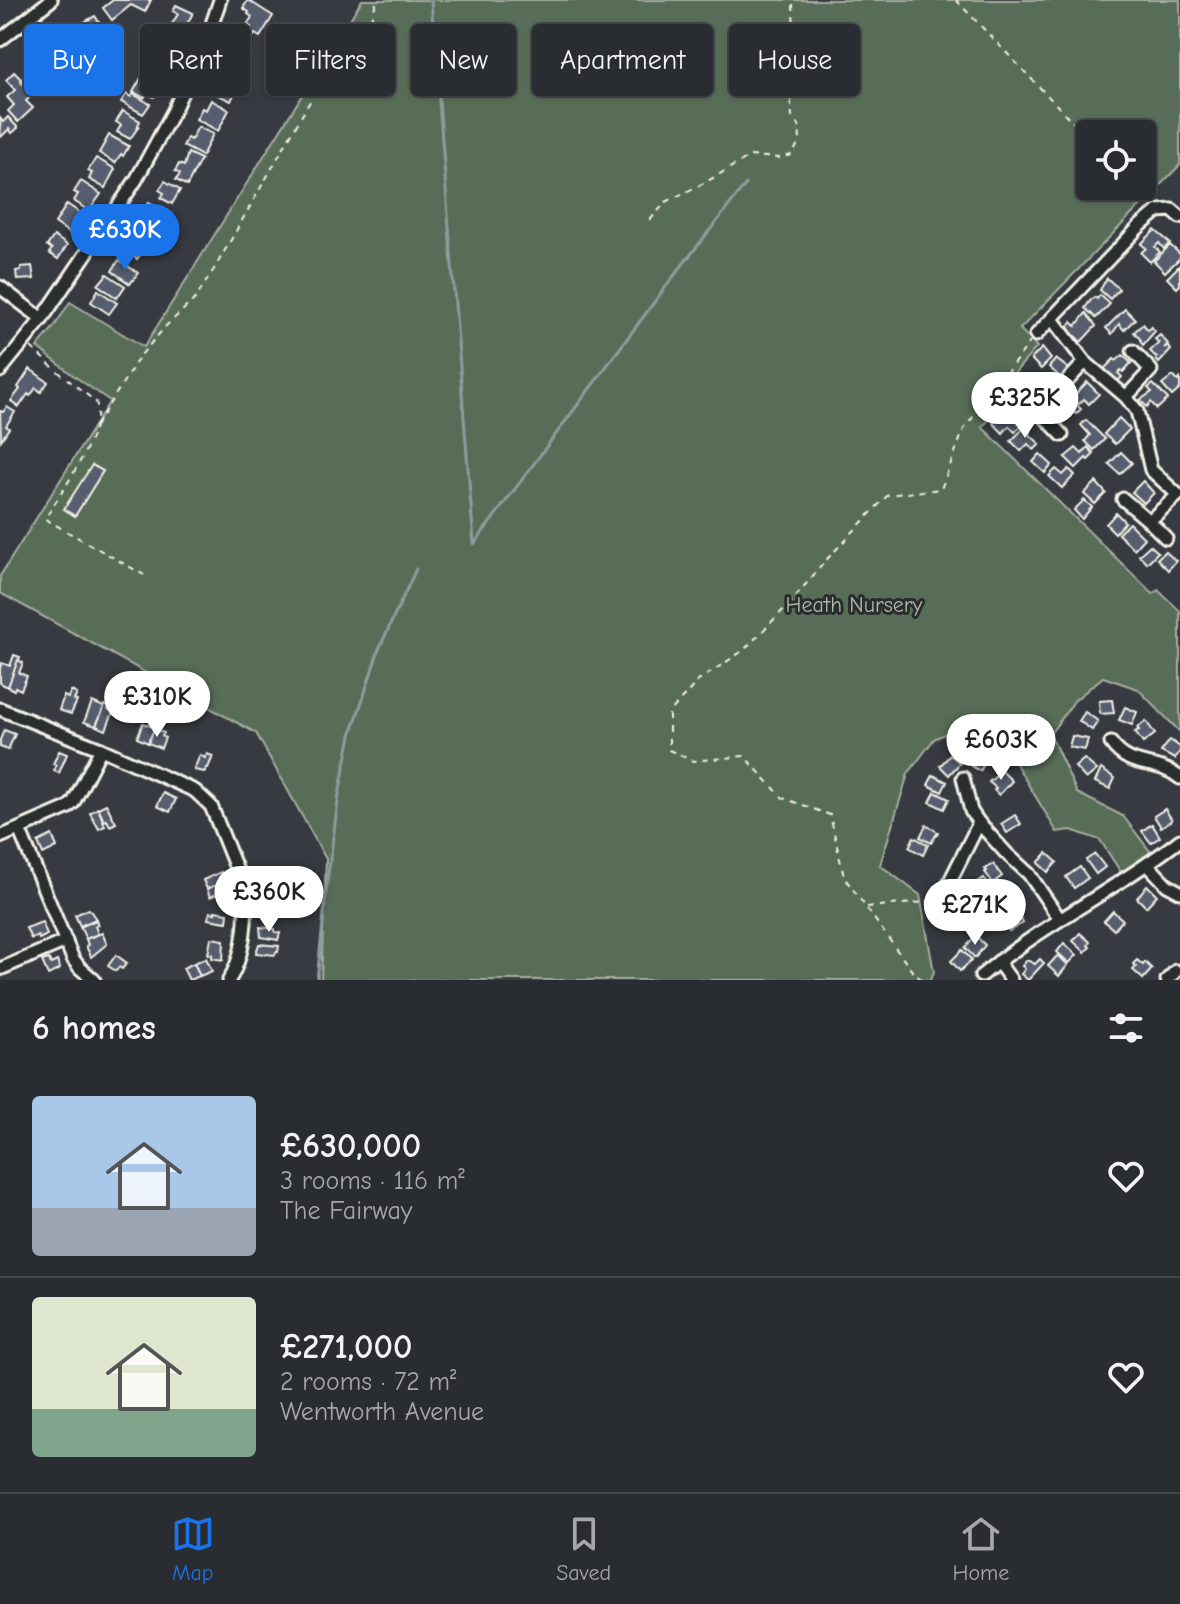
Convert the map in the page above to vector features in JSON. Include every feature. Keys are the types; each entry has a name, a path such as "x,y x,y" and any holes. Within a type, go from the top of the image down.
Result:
{"street":[{"path":"0,40 51,0"},
{"path":"0,371 42,319 136,180 174,110 209,33 220,0"},
{"path":"1036,335 1158,211 1172,210 1180,217"},
{"path":"0,287 42,319"},
{"path":"1052,319 1085,362 1126,397 1137,411 1151,470 1179,494 1149,521"},
{"path":"1126,397 1151,370 1133,351"},
{"path":"1062,435 1039,411 1085,362"},
{"path":"1123,499 1166,538"},
{"path":"0,709 195,791 211,806 244,888 246,901 238,960 229,980"},
{"path":"1111,743 1132,761 1167,770 1180,778"},
{"path":"0,837 73,803 101,749"},
{"path":"963,778 971,811 979,823 1029,874 1059,918"},
{"path":"949,883 979,823"},
{"path":"19,829 73,959 94,980"},
{"path":"981,976 1059,918 1148,865 1180,840"},
{"path":"1148,865 1167,885 1180,892"},
{"path":"0,969 66,941"},
{"path":"998,962 1011,980"}],"path":[{"path":"144,575 45,519 78,465 96,425 140,356 195,299 321,82 355,35 370,22 377,0"},
{"path":"650,220 666,202 750,156 778,158 792,155 800,140 799,125 792,117 791,103 793,0"},
{"path":"956,0 1076,125"},
{"path":"1147,200 1158,211"},
{"path":"922,980 912,971 844,877 830,815 783,798 744,756 693,761 669,750 669,713 698,681 744,650 888,495 941,489 964,429 1036,335"},
{"path":"24,341 96,402 99,411 96,425"},
{"path":"866,907 927,902 949,883"}],"green space":[{"name":"Heath Nursery","path":"362,0 1180,0 1180,165 1156,190 1156,120 1076,120 1076,200 1146,200 1020,329 1037,347 1006,383 999,410 982,427 1153,594 1158,590 1180,611 1180,732 1138,689 1103,677 1075,700 1050,734 1077,793 1123,816 1156,859 1126,880 1100,840 1071,830 1057,832 996,731 965,724 934,739 908,774 880,865 920,895 934,972 930,980 321,980 326,859 256,733 0,593 0,576 110,401 37,347 70,302 144,347 302,96 395,96 395,24 347,24"}],"building":[{"path":"113,0 151,0 145,12 131,5 112,20 103,8"},
{"path":"248,0 273,16 260,37 255,34 250,41 251,27 248,24 252,17 243,8"},
{"path":"176,5 193,13 187,24 172,24 178,14 173,11"},
{"path":"95,16 100,24 80,24"},
{"path":"14,72 24,83 24,96 31,96 26,101 33,108 18,122 8,111 14,105 7,97 15,90 6,80"},
{"path":"140,80 140,96 133,92"},
{"path":"126,94 131,97 133,94 150,104 143,114 121,102"},
{"path":"211,100 229,110 218,131 196,119"},
{"path":"123,111 140,121 130,139 117,132 121,125 116,122"},
{"path":"8,117 18,128 12,133 9,129 1,137 0,118 3,122"},
{"path":"198,127 213,134 202,156 183,146 187,138 191,140"},
{"path":"109,135 129,146 115,163 99,153"},
{"path":"188,153 201,159 187,186 176,180 180,174 175,171 179,164 184,166"},
{"path":"96,158 115,169 105,188 89,179 92,173 88,171"},
{"path":"81,181 101,194 89,211 74,201 78,194 74,192"},
{"path":"165,181 180,190 172,204 161,198 164,193 159,190"},
{"path":"149,202 171,218 162,231 157,228 153,235 138,225 147,212 144,210"},
{"path":"67,204 86,217 71,234 55,223"},
{"path":"1155,230 1170,243 1164,249 1159,243 1155,247 1160,252 1150,262 1141,253 1146,248 1141,244"},
{"path":"131,232 148,244 137,259 125,248 127,245 124,243"},
{"path":"54,236 67,245 58,259 49,253 52,249 47,246"},
{"path":"1170,245 1180,254 1180,258 1165,272 1154,261"},
{"path":"119,260 138,273 130,284 112,271"},
{"path":"1180,265 1180,285 1177,288 1167,278"},
{"path":"32,266 34,279 17,280 16,271"},
{"path":"107,274 125,286 117,298 98,285"},
{"path":"1107,278 1119,289 1110,299 1100,290"},
{"path":"98,290 117,303 109,314 91,302"},
{"path":"1100,295 1110,304 1096,318 1085,308"},
{"path":"1125,309 1135,319 1124,330 1119,324 1112,334 1106,328"},
{"path":"1086,313 1096,326 1081,342 1067,328 1072,322 1076,326"},
{"path":"1143,324 1148,330 1151,327 1155,331 1143,345 1134,332"},
{"path":"1160,335 1168,344 1164,348 1167,346 1171,350 1159,363 1150,351 1159,343 1155,339"},
{"path":"1042,348 1051,359 1041,369 1031,359"},
{"path":"1123,355 1131,363 1118,373 1122,377 1117,382 1104,369"},
{"path":"1056,359 1069,369 1061,378 1049,367"},
{"path":"30,369 48,382 41,392 36,388 30,396 28,394 19,407 11,401"},
{"path":"1173,376 1178,381 1180,379 1180,389 1172,396 1162,385"},
{"path":"1087,382 1099,394 1089,404 1084,399 1079,404 1072,398"},
{"path":"1030,384 1038,392 1024,405 1013,394 1016,390 1021,394"},
{"path":"1153,384 1168,399 1157,409 1151,402 1147,407 1140,400 1152,392 1148,388"},
{"path":"1070,399 1081,409 1063,423 1053,413 1060,404"},
{"path":"7,407 15,412 1,440 0,411"},
{"path":"1007,409 1021,426 1015,432 1009,426 1003,433 993,423"},
{"path":"1119,418 1130,429 1115,444 1104,434"},
{"path":"1086,420 1105,439 1094,450 1085,441 1090,435 1081,425"},
{"path":"1025,427 1040,444 1034,450 1028,444 1021,451 1011,441"},
{"path":"1088,447 1094,454 1076,468 1065,457 1076,448 1082,454"},
{"path":"1121,452 1132,463 1120,474 1109,464"},
{"path":"1040,454 1052,465 1045,473 1033,462"},
{"path":"92,465 103,471 75,516 64,509"},
{"path":"1056,469 1063,475 1069,469 1075,475 1062,488 1049,476"},
{"path":"1143,481 1154,493 1144,503 1132,492"},
{"path":"1096,482 1106,493 1095,504 1084,494"},
{"path":"1084,500 1092,507 1082,519 1074,510"},
{"path":"1116,513 1125,522 1115,533 1106,524"},
{"path":"1129,523 1144,538 1134,549 1118,534"},
{"path":"1150,545 1158,552 1147,563 1139,555"},
{"path":"1165,551 1176,561 1168,570 1157,559"},
{"path":"14,655 20,657 8,687 0,683 0,668 2,663 10,666"},
{"path":"18,660 23,663 19,673 27,676 21,690 15,687 14,690 8,687"},
{"path":"71,691 77,694 74,700 77,701 71,714 59,710 64,696 68,698"},
{"path":"1112,700 1114,713 1100,714 1099,701"},
{"path":"92,702 104,707 96,726 84,722"},
{"path":"105,705 113,712 106,730 96,726"},
{"path":"1125,707 1137,712 1132,725 1119,720"},
{"path":"1085,712 1098,721 1092,730 1079,721"},
{"path":"1146,721 1155,734 1143,743 1135,732"},
{"path":"143,723 155,728 148,743 137,738"},
{"path":"154,729 164,733 161,748 148,743"},
{"path":"4,730 15,734 8,750 0,747"},
{"path":"1072,736 1088,739 1085,750 1069,747"},
{"path":"1170,740 1180,747 1175,759 1161,752"},
{"path":"973,742 991,752 980,771 967,763 965,758"},
{"path":"59,751 67,754 59,773 54,771 56,765 53,764"},
{"path":"207,754 213,756 205,772 194,770 200,755 205,758"},
{"path":"950,755 960,763 949,775 940,766"},
{"path":"1084,759 1097,770 1086,779 1075,767"},
{"path":"1101,769 1115,778 1110,789 1095,782"},
{"path":"1002,771 1012,781 999,795 989,782"},
{"path":"933,775 947,782 942,792 928,785"},
{"path":"935,792 949,799 944,809 930,802"},
{"path":"163,793 176,799 170,812 157,806"},
{"path":"106,804 116,823 110,826 98,808"},
{"path":"98,808 105,826 99,829 90,813"},
{"path":"1165,809 1172,820 1161,827 1154,816"},
{"path":"1015,815 1021,824 1007,833 1001,824"},
{"path":"1152,824 1160,837 1151,843 1142,831"},
{"path":"926,825 938,832 931,843 920,837"},
{"path":"52,835 57,847 43,854 38,842"},
{"path":"914,837 928,845 923,855 909,847"},
{"path":"1047,853 1057,862 1048,872 1038,863"},
{"path":"1095,854 1105,867 1096,874 1086,860"},
{"path":"993,864 1002,876 993,883 985,869"},
{"path":"1080,867 1088,878 1074,888 1066,877"},
{"path":"221,872 225,881 207,889 203,880"},
{"path":"984,878 992,890 984,896 975,884"},
{"path":"225,881 229,889 210,897 207,889"},
{"path":"1147,885 1157,895 1146,907 1137,898"},
{"path":"973,893 979,905 967,910 962,898"},
{"path":"947,902 957,905 952,921 942,918"},
{"path":"1014,906 1023,923 1009,931 1000,914"},
{"path":"89,909 96,919 80,926 75,915"},
{"path":"1113,911 1123,920 1114,930 1104,921"},
{"path":"210,912 228,913 227,922 208,919"},
{"path":"96,920 98,934 86,939 80,927"},
{"path":"42,922 47,935 31,939 26,928"},
{"path":"260,927 275,929 280,933 278,940 261,937"},
{"path":"102,933 107,944 91,957 86,939"},
{"path":"1080,933 1090,942 1085,952 1073,941"},
{"path":"976,936 985,945 975,958 965,948"},
{"path":"211,938 224,940 223,960 208,954"},
{"path":"1064,943 1077,955 1069,963 1057,952"},
{"path":"259,944 279,946 278,952 275,955 256,953"},
{"path":"962,950 972,960 960,971 951,961"},
{"path":"116,955 127,963 116,971 108,966"},
{"path":"1058,955 1068,965 1059,976 1048,966"},
{"path":"206,958 212,971 200,976 194,963"},
{"path":"49,959 51,964 57,961 60,969 48,975 42,961"},
{"path":"1040,959 1044,963 1028,980 1021,974 1027,960 1035,964"},
{"path":"1137,960 1143,965 1145,962 1152,969 1143,979 1133,970"},
{"path":"194,963 200,976 189,980 183,968"}],"waterway":[{"path":"431,0 474,544 746,184"},
{"path":"317,980 339,794 351,735 379,649 416,569"}]}
